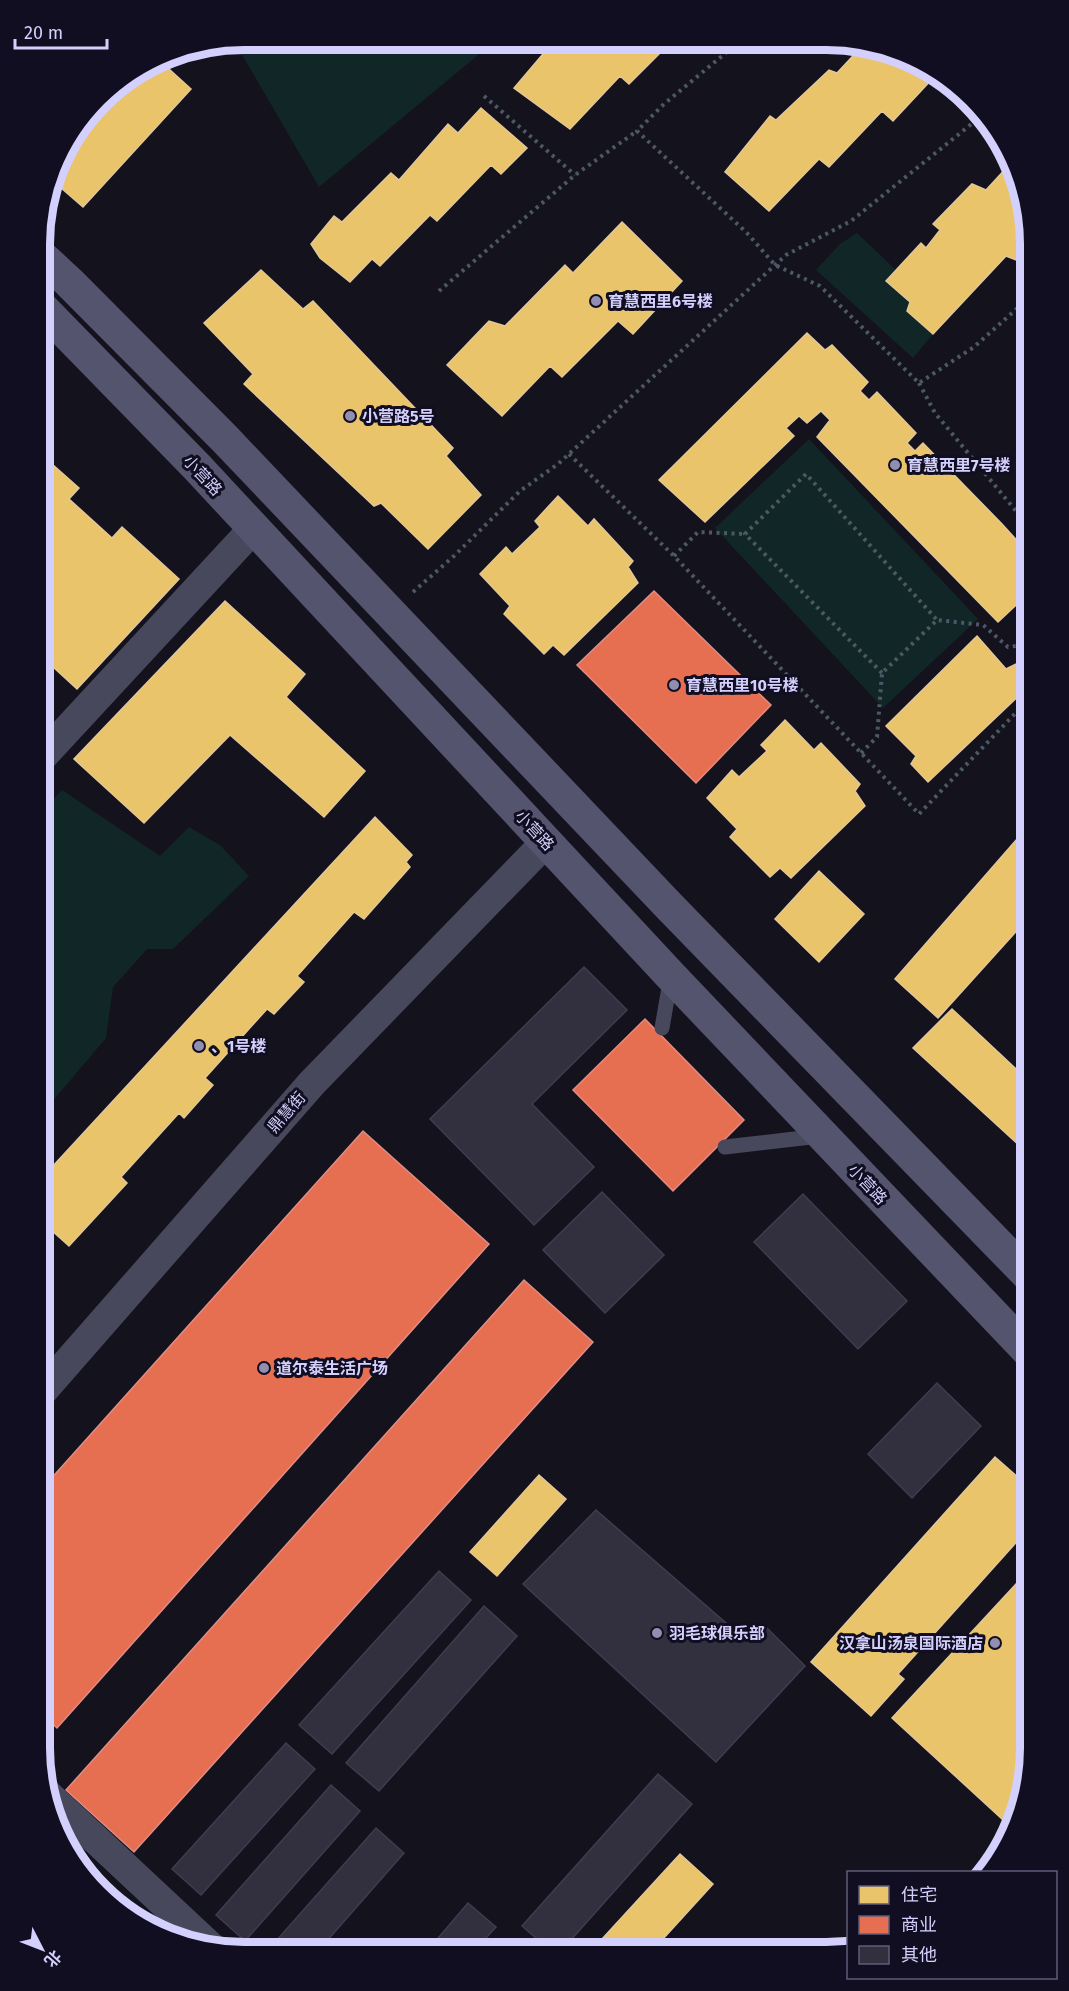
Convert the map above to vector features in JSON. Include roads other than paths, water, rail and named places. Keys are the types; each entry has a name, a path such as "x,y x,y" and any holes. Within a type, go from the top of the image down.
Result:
{"street":[{"path":"50,264 225,439 841,1084 1019,1266"},
{"name":"小营路","path":"50,316 197,468 671,976 1019,1342"},
{"path":"50,748 253,529"},
{"name":"鼎慧街","path":"50,1382 312,1083 546,842"},
{"path":"58,1804 199,1936"}],"lane":[{"path":"662,1028 671,976"},
{"path":"725,1147 822,1135"}],"place":[{"name":"育慧西里6号楼","path":"596,301"},
{"name":"小营路5号","path":"350,416"},
{"name":"育慧西里7号楼","path":"895,465"},
{"name":"育慧西里10号楼","path":"674,685"},
{"name":"、1号楼","path":"199,1046"},
{"name":"道尔泰生活广场","path":"264,1368"},
{"name":"羽毛球俱乐部","path":"657,1633"},
{"name":"汉拿山汤泉国际酒店","path":"995,1643"}]}
